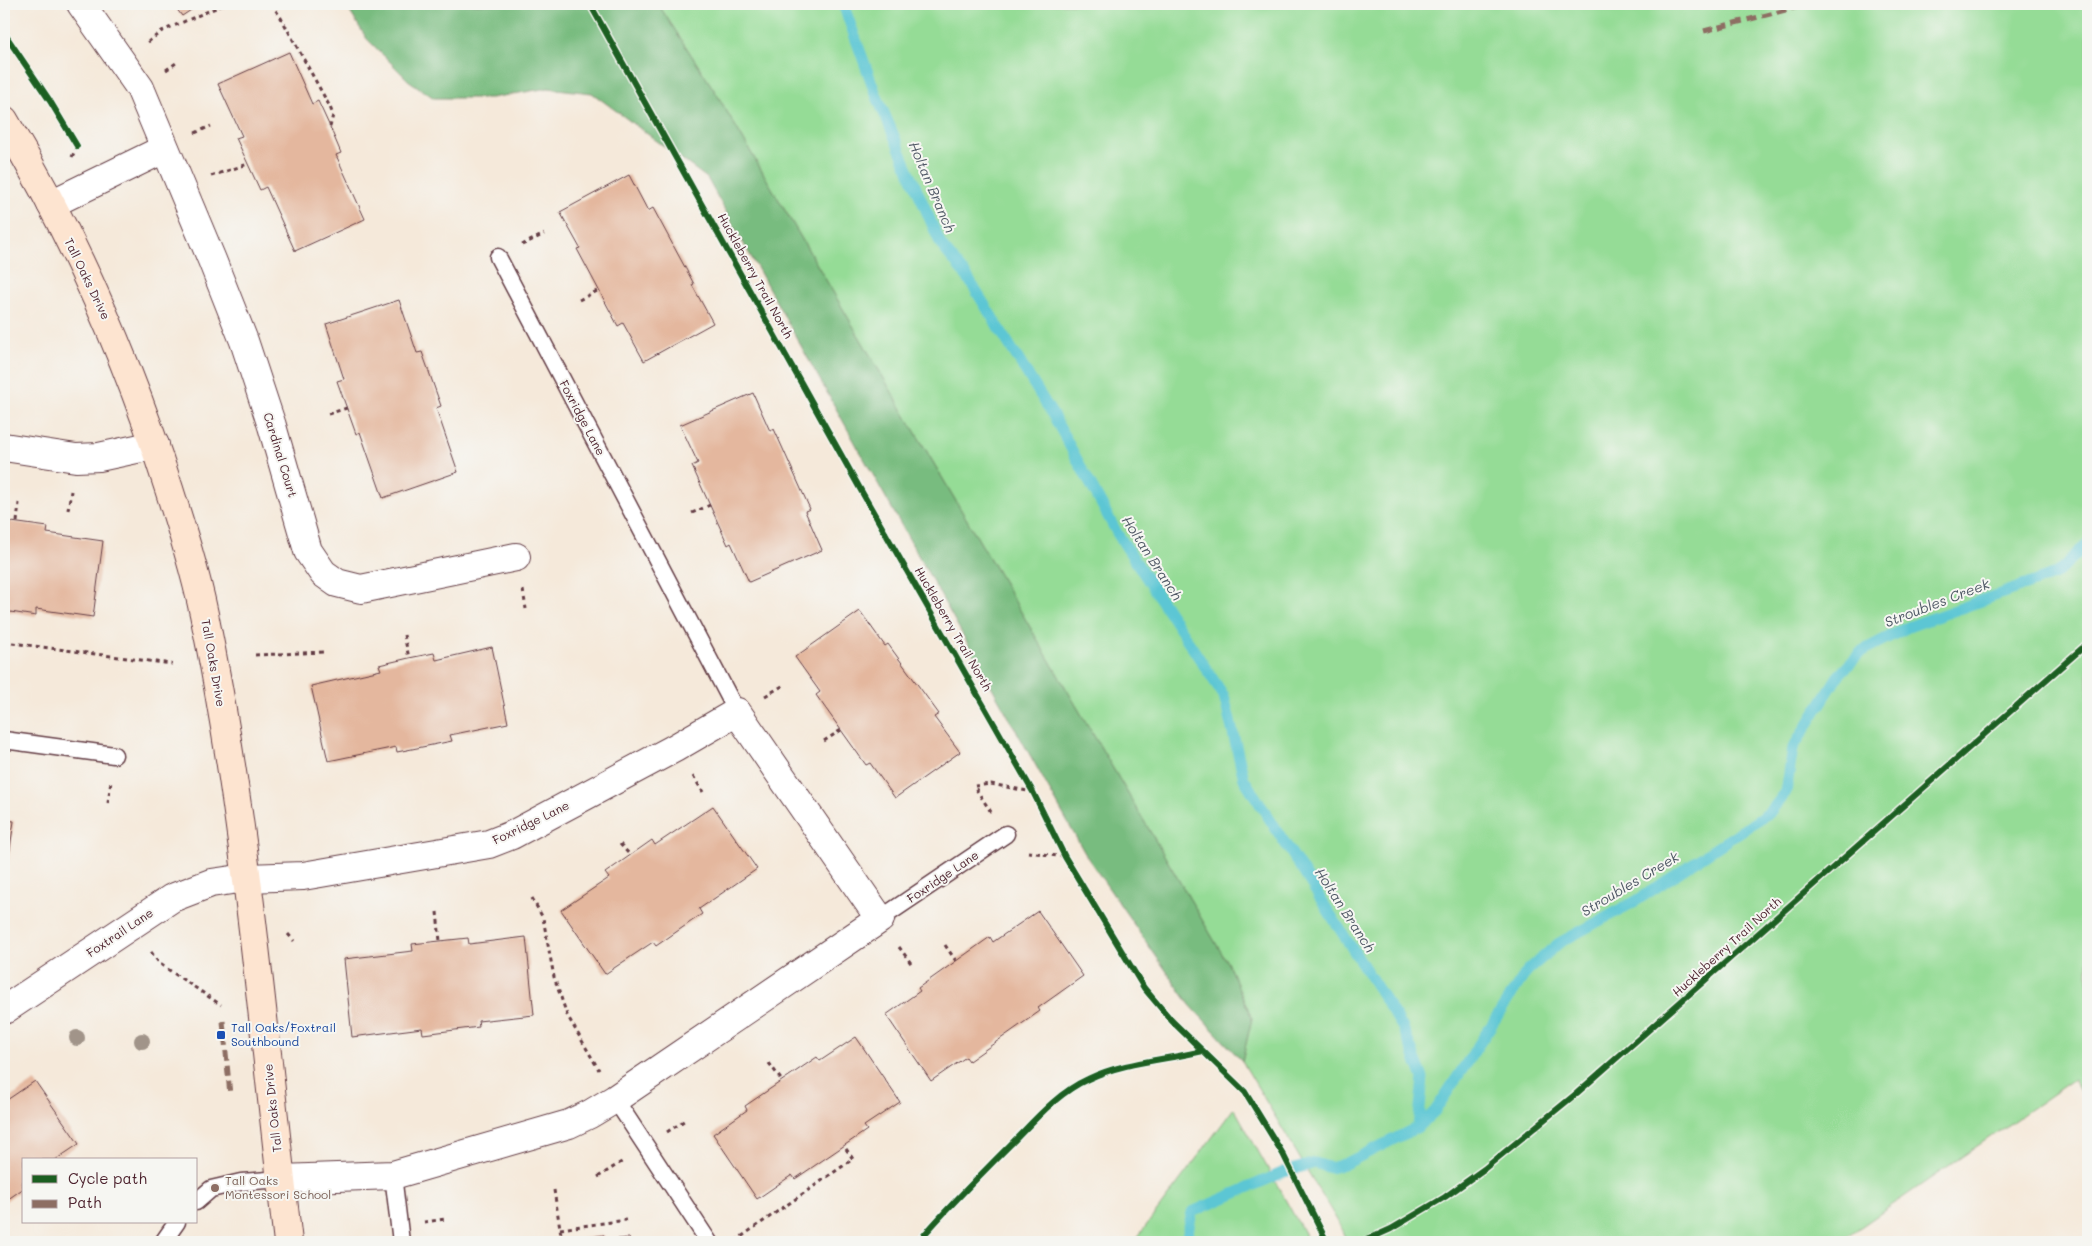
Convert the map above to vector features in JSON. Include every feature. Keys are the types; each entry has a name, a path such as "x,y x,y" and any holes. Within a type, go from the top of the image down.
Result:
{"street":[{"name":"Cardinal Court","path":"81,4 140,88 244,341 308,551 323,573 337,583 361,589 516,557"},
{"name":"Tall Oaks Drive","path":"4,120 51,204 113,333 155,444 186,541 203,612 230,759 246,878 288,1242"},
{"path":"51,204 164,148"},
{"path":"4,448 76,458 99,457 155,444"},
{"name":"Foxridge Lane","path":"246,878 303,876 489,844 521,830 675,748 737,712 880,919 615,1099 569,1124 393,1176 281,1179"},
{"name":"Foxtrail Lane","path":"4,1010 172,898 211,882 246,878"}],"lane":[{"name":"Foxridge Lane","path":"498,257 737,712"},
{"path":"4,740 114,755"},
{"name":"Foxridge Lane","path":"880,919 1006,834"},
{"path":"615,1099 709,1242"},
{"path":"393,1176 401,1242"},
{"path":"198,1200 211,1189 241,1182 281,1179"},
{"path":"163,1242 176,1224"}],"path":[{"path":"162,31 225,4"},
{"path":"271,4 280,16 330,107 333,115 330,127"},
{"path":"72,139 77,146"},
{"path":"227,171 248,164"},
{"path":"579,300 599,290"},
{"path":"328,414 347,408"},
{"path":"17,522 19,503"},
{"path":"692,513 710,505"},
{"path":"404,635 409,658"},
{"path":"4,642 172,664"},
{"path":"255,655 325,652"},
{"path":"824,741 841,730"},
{"path":"974,786 991,784 1033,792"},
{"path":"1028,784 1037,800"},
{"path":"620,844 630,855"},
{"path":"1061,848 1070,865"},
{"path":"1020,850 1065,856"},
{"path":"532,898 543,918 554,977 567,1015 591,1055"},
{"path":"437,912 440,941"},
{"path":"944,945 956,961"},
{"path":"157,960 186,983 221,1004"},
{"path":"769,1063 782,1081"},
{"path":"666,1133 687,1119"},
{"path":"732,1242 853,1159 844,1146"},
{"path":"598,1177 628,1157"},
{"path":"554,1190 562,1241"},
{"path":"560,1229 626,1220"}],"green space":[{"path":"345,4 658,4 716,93 1228,964 1252,1018 1242,1061 1190,1005 1087,857 707,178 592,93 548,88 491,98 434,98 408,80 367,39"},
{"path":"658,4 2088,4 2088,1104 2074,1079 1839,1242 1347,1242 1338,1222 1242,1061 1252,1018 1228,964 716,93"},
{"path":"1234,1108 1309,1242 1134,1242"}],"building":[{"path":"173,4 200,4 182,16"},
{"path":"289,52 312,104 318,101 330,127 341,153 336,155 365,219 295,251 266,187 260,190 236,138 242,136 218,84"},
{"path":"629,175 648,211 653,208 713,323 644,361 623,323 618,326 577,249 580,248 560,212"},
{"path":"399,300 417,353 422,352 441,406 436,408 458,472 383,498 360,432 356,434 337,381 344,379 326,324"},
{"path":"753,393 770,431 774,429 810,509 805,511 822,550 749,582 731,543 728,545 692,466 698,463 680,425"},
{"path":"4,521 48,527 47,533 103,541 93,617 36,609 36,616 4,611"},
{"path":"860,611 885,646 888,644 939,714 934,717 960,752 895,798 870,763 866,765 816,695 820,692 795,657"},
{"path":"492,647 508,723 450,735 452,741 397,752 396,747 328,761 311,686 381,670 379,665 409,658 434,653 436,660"},
{"path":"713,806 757,869 699,909 702,914 656,946 653,942 605,974 561,910 609,878 605,873 652,840 655,845"},
{"path":"4,820 14,821 5,883 4,883"},
{"path":"1038,911 1083,976 1038,1008 1040,1011 969,1061 966,1057 931,1081 886,1015 920,991 918,988 990,937 993,942"},
{"path":"526,937 534,1015 478,1021 479,1027 423,1034 422,1028 352,1037 344,959 413,951 412,944 468,938 469,944"},
{"path":"856,1037 900,1102 864,1126 867,1130 795,1179 792,1175 757,1199 713,1134 747,1110 745,1106 817,1057 820,1061"},
{"path":"35,1081 79,1144 58,1158 22,1158 22,1189 4,1202 4,1102"},
{"path":"604,1235 605,1240 629,1238 630,1242 560,1242"}],"waterway":[{"name":"Holtan Branch","path":"843,4 875,92 941,245 968,278 1054,417 1117,533 1224,696 1244,779 1403,1028 1423,1078 1418,1127"},
{"name":"Stroubles Creek","path":"1186,1242 1192,1212 1284,1172 1315,1163 1331,1168 1347,1163 1418,1127 1435,1111 1527,971 1559,943 1636,901 1770,812 1786,792 1793,748 1838,676 1862,651 1908,627 2056,574 2088,543"}],"marked path":[{"path":"1704,31 1809,4"},
{"path":"223,1021 230,1095"}],"cycle path":[{"name":"Huckleberry Trail North","path":"590,4 863,494 1033,792 1065,857 1144,988 1172,1021 1245,1092 1283,1154 1327,1242"},
{"path":"4,33 50,101 77,146"},
{"name":"Huckleberry Trail North","path":"1362,1242 1391,1229 1445,1197 1484,1169 1577,1093 2088,643"},
{"path":"918,1242 963,1193 1037,1118 1066,1092 1101,1073 1144,1062 1203,1051"}],"place":[{"name":"Tall Oaks/Foxtrail Southbound","path":"221,1035"},
{"name":"Tall Oaks Montessori School","path":"215,1188"}]}
